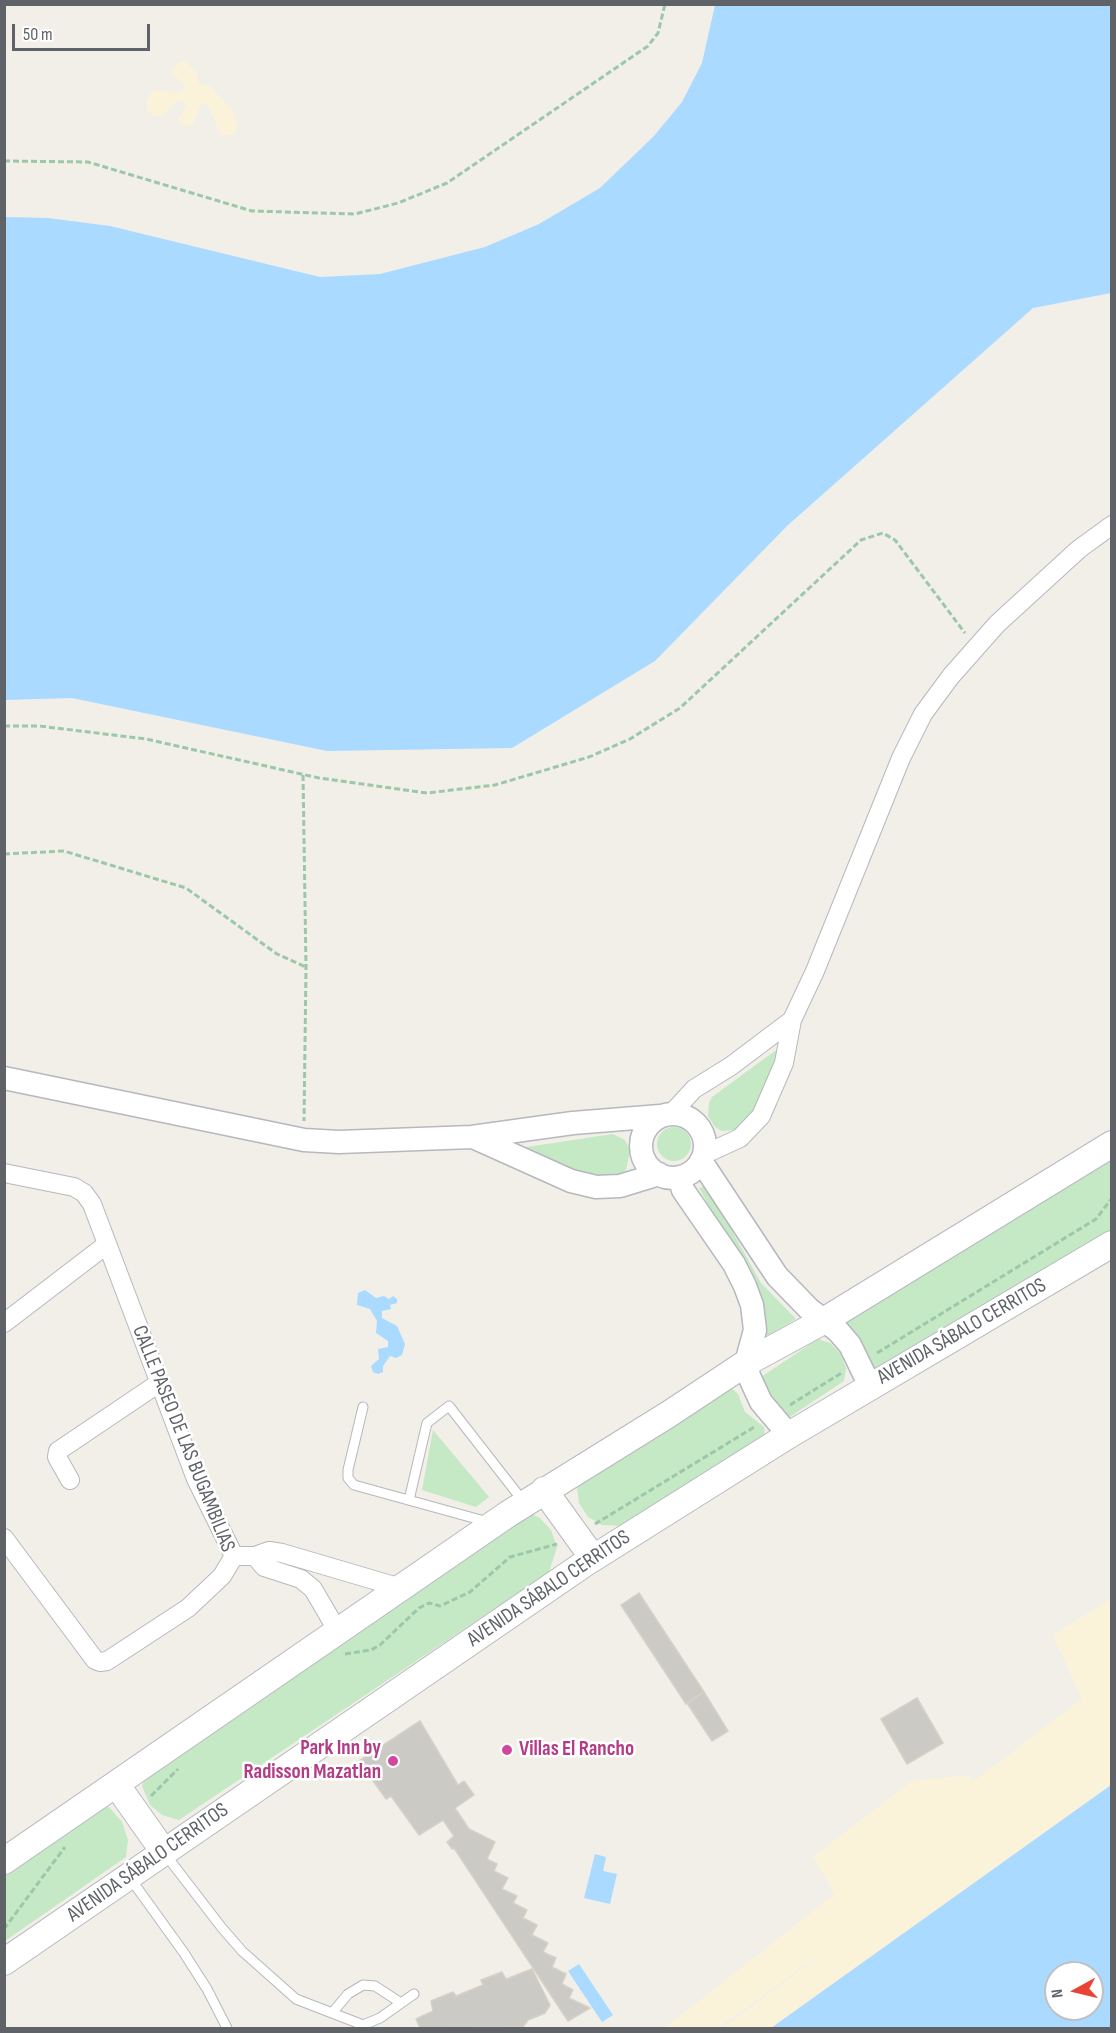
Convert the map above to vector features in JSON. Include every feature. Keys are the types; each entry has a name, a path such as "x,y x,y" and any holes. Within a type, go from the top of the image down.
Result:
{"main road":[{"path":"4,1861 116,1784 337,1642 400,1588 534,1497 669,1414 746,1363 825,1320 1112,1144"},
{"name":"AVENIDA SÁBALO CERRITOS","path":"4,1962 593,1558 781,1426 865,1375 1112,1244"},
{"path":"534,1497 575,1534 593,1558"},
{"path":"116,1784 164,1852"}],"street":[{"path":"472,1137 571,1181 596,1187 620,1186 689,1173 702,1158 740,1138 761,1116 784,1063 792,1020 901,758 923,714 976,646 1079,549 1112,525"},
{"path":"781,1426 754,1389 746,1363 755,1330 748,1296 734,1264 683,1190 669,1176 644,1160 641,1140 652,1122 666,1115 694,1089 731,1066 792,1020"},
{"path":"4,1078 304,1140 339,1142 472,1137 573,1123 666,1115 691,1120 703,1137 702,1158 777,1276 809,1309 825,1320 850,1345 865,1375"},
{"name":"CALLE PASEO DE LAS BUGAMBILIAS","path":"4,1173 74,1187 84,1193 92,1204 196,1479 234,1556 222,1575 188,1608 106,1661 100,1662 95,1659 4,1538"},
{"path":"4,1323 106,1245"},
{"path":"70,1480 57,1457 58,1451 159,1383"},
{"name":"CALLE PASEO DE LAS BUGAMBILIAS","path":"301,1579 264,1567 255,1556 269,1551 311,1560 400,1588"},
{"path":"234,1556 255,1556"},
{"path":"311,1560 301,1579 313,1589 337,1642"}],"lane":[{"path":"409,1500 427,1423 449,1406 534,1497"},
{"path":"363,1407 348,1478 354,1485 493,1524"},
{"path":"164,1852 242,1951 296,1999 363,2025 380,2018 414,1994"},
{"path":"129,1876 184,1953 207,1989 227,2028"},
{"path":"332,2013 348,1994 363,1985 375,1986 402,2003"}],"path":[{"path":"4,161 88,162 252,211 355,214 398,203 456,176 648,46 658,33 664,4"},
{"path":"4,726 39,726 146,739 303,775 427,793 495,785 589,757 630,739 680,708 861,540 883,533 895,540 976,646"},
{"path":"303,775 306,967 304,1140"},
{"path":"4,854 64,851 186,888 277,954 306,967"},
{"path":"337,1642 371,1650 381,1645 419,1608 429,1603 440,1606 449,1602 487,1580 510,1557 560,1543 781,1426 865,1375 1096,1219 1112,1198"},
{"path":"134,1810 179,1768"},
{"path":"4,1929 71,1838"}],"green space":[{"path":"779,1048 753,1116 736,1130 722,1131 715,1127 708,1116 712,1097"},
{"path":"674,1127 686,1132 691,1144 686,1156 674,1161 662,1156 657,1144 662,1132"},
{"path":"613,1134 625,1140 630,1151 626,1170 619,1177 585,1178 513,1149"},
{"path":"1107,1159 1111,1160 1111,1230 878,1371 869,1365 847,1329 847,1317"},
{"path":"707,1186 761,1283 796,1319 767,1336 756,1291 699,1188"},
{"path":"818,1339 830,1343 840,1353 846,1368 844,1381 785,1420 758,1379"},
{"path":"729,1386 738,1394 745,1412 764,1427 765,1439 623,1526 602,1525 588,1517 579,1503 577,1487 582,1473"},
{"path":"433,1430 489,1497 476,1507 422,1490"},
{"path":"525,1511 540,1518 551,1530 557,1547 549,1572 179,1820 162,1815 150,1805 142,1786 148,1771"},
{"path":"92,1804 109,1807 122,1822 128,1840 126,1857 5,1941 5,1865"}],"sand":[{"path":"185,61 196,71 199,84 210,86 234,113 237,127 234,134 221,135 208,105 204,103 200,105 194,122 189,126 182,126 179,119 186,105 184,100 175,102 162,116 154,116 147,110 146,101 152,92 158,90 176,93 186,89 184,83 170,73 179,62"},
{"path":"1111,1599 1111,1785 771,2028 723,2028 866,1921 718,2028 665,2028 835,1894 813,1857 912,1781 969,1775 973,1782 1082,1699 1053,1635"}],"water":[{"path":"715,5 1111,5 1111,293 1033,308 787,526 655,661 512,748 327,751 72,698 5,700 5,217 48,218 110,226 320,277 380,274 485,247 539,224 600,188 654,136 682,102 702,63"},
{"path":"365,1290 376,1298 384,1296 389,1299 393,1296 397,1299 397,1303 390,1305 391,1309 382,1311 382,1318 397,1326 405,1344 402,1355 396,1358 390,1356 383,1366 383,1372 378,1374 373,1372 371,1366 379,1359 378,1349 388,1347 388,1341 376,1333 377,1321 370,1309 357,1305 358,1293"},
{"path":"1111,1785 1111,2028 771,2028"},
{"path":"595,1854 606,1857 603,1871 617,1874 610,1904 584,1898"},
{"path":"579,1964 613,2015 602,2022 568,1971"}],"building":[{"path":"639,1593 704,1692 686,1704 621,1605"},
{"path":"704,1692 728,1731 712,1741 687,1703"},
{"path":"917,1698 943,1743 907,1764 881,1719"},
{"path":"420,1721 458,1785 464,1781 474,1795 455,1808 469,1829 495,1842 487,1859 497,1864 494,1871 508,1878 502,1889 517,1896 513,1903 527,1910 523,1918 537,1925 532,1935 548,1943 543,1952 556,1958 552,1967 566,1974 562,1984 573,1990 569,1998 590,2008 568,2021 454,1848 452,1849 447,1842 454,1836 443,1820 419,1835 391,1796 386,1799 359,1761"},
{"path":"532,1969 550,2005 545,2013 528,2020 523,2027 420,2028 416,2019 433,2011 431,2001 453,1992 456,1996 483,1985 481,1980 502,1972 506,1979"}],"place":[{"name":"Villas El Rancho","path":"507,1750"},
{"name":"Park Inn by Radisson Mazatlan","path":"393,1761"}]}
